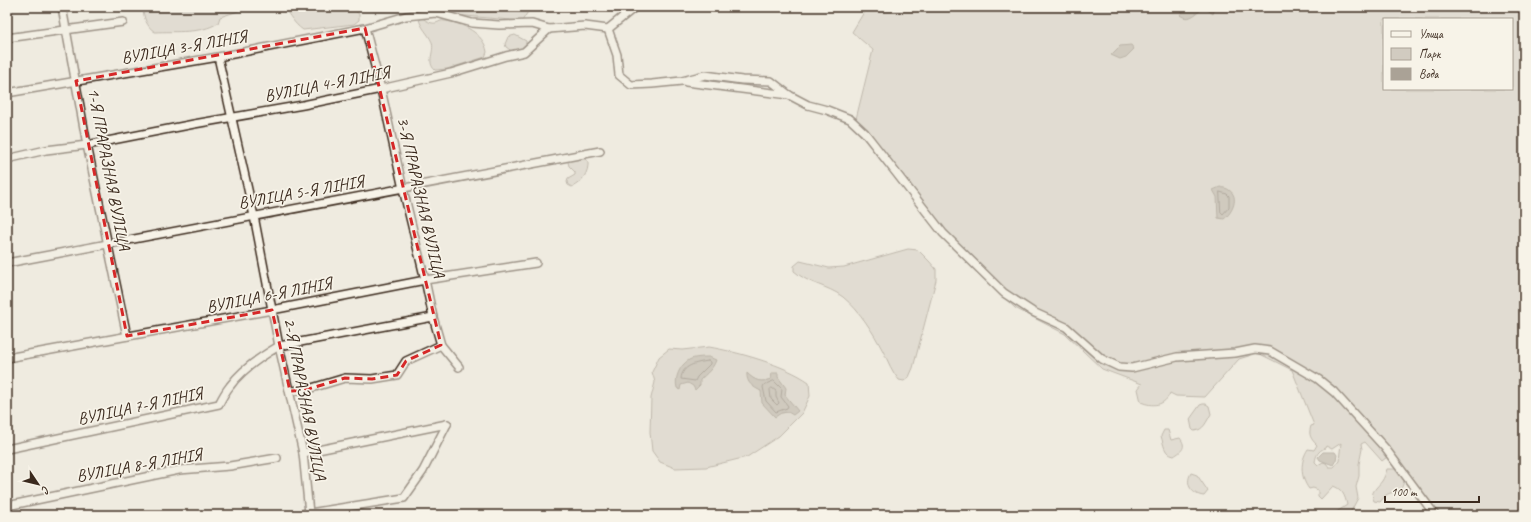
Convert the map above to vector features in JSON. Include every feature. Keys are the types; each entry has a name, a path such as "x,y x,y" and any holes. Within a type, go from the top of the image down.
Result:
{"street":[{"name":"1-Я ПРАРАЗНАЯ ВУЛІЦА","path":"62,7 87,145 126,336"},
{"path":"549,29 585,26 608,29 635,7"},
{"name":"ВУЛІЦА 3-Я ЛІНІЯ","path":"7,93 218,57 365,28 406,16 436,13 472,23 499,26 532,24 549,29"},
{"path":"7,38 123,22"},
{"name":"3-Я ПРАРАЗНАЯ ВУЛІЦА","path":"365,28 426,280 433,317 441,345 459,367"},
{"name":"ВУЛІЦА 4-Я ЛІНІЯ","path":"7,159 46,150 87,145 231,117 303,105 451,74 506,56 524,52 549,29"},
{"path":"608,29 617,55 619,74 632,85 682,81 705,75 742,80 771,81 789,95 808,105 827,110 850,119 865,133 943,233 1004,293 1033,312 1066,327 1102,360 1119,367 1132,368 1177,357 1234,353 1255,349 1270,351 1318,379 1334,392 1385,448 1435,515"},
{"name":"2-Я ПРАРАЗНАЯ ВУЛІЦА","path":"218,57 254,216 279,346 303,453 309,513"},
{"path":"682,81 789,95"},
{"name":"ВУЛІЦА 5-Я ЛІНІЯ","path":"7,263 600,151"},
{"name":"ВУЛІЦА 6-Я ЛІНІЯ","path":"7,358 272,310 426,280 536,263"},
{"path":"279,346 433,317"},
{"path":"290,391 305,390 345,378 372,379 397,375 406,361 441,345"},
{"name":"ВУЛІЦА 7-Я ЛІНІЯ","path":"7,449 218,404 231,384 241,374 266,354 279,346"},
{"path":"297,515 404,498 423,471 447,424 303,453"},
{"name":"ВУЛІЦА 8-Я ЛІНІЯ","path":"7,506 179,470 230,466 277,458"}],"highlighted area":[{"path":"365,28 441,345 406,361 397,375 372,379 345,378 305,390 290,391 272,310 127,336 76,81"}],"shaded area":[{"path":"369,7 425,7 375,14"}],"green space":[{"path":"143,7 251,7 220,17 218,23 204,29 155,32 146,21"},
{"path":"283,7 350,7 359,14 359,20 354,24 303,30 294,22"},
{"path":"449,7 531,7 522,21 455,15"},
{"path":"867,7 1524,7 1524,515 1430,515 1404,479 1400,489 1386,495 1380,502 1374,501 1372,495 1374,490 1383,480 1387,469 1396,469 1387,457 1382,461 1365,442 1361,444 1362,449 1359,464 1359,476 1356,487 1358,498 1349,515 1332,515 1347,505 1343,493 1333,486 1321,499 1318,496 1318,490 1313,488 1309,489 1304,479 1302,464 1305,454 1308,449 1314,450 1317,445 1310,434 1311,426 1314,425 1292,370 1258,353 1239,359 1205,397 1176,396 1170,393 1162,403 1149,405 1141,402 1138,389 1142,384 1102,369 1065,334 1015,308 948,244 854,127 873,50 852,32","holes":["1341,443 1339,461 1334,467 1329,467 1323,462 1318,465 1315,462 1318,454 1326,446 1332,449"]},
{"path":"422,18 432,23 442,21 452,22 471,30 482,39 487,52 485,57 447,69 435,70 431,64 432,42 420,22 419,19"},
{"path":"515,35 526,41 526,45 523,50 513,52 506,47 505,44 508,37"},
{"path":"583,158 588,161 588,165 584,177 579,183 572,187 568,185 567,182 568,179 575,175 575,172 569,166 568,162 570,159"},
{"path":"908,249 918,250 929,261 936,269 936,280 913,368 909,377 904,381 899,380 870,329 849,303 837,293 800,276 794,271 794,266 800,261 829,268 844,267"},
{"path":"709,347 761,360 787,370 809,382 810,396 802,413 779,436 747,457 706,467 675,468 660,462 652,451 650,432 651,398 655,382 652,372 659,357 669,349 682,350","holes":["747,374 759,381 765,381 778,377 782,384 788,412 781,413 761,391 753,386"]},
{"path":"1203,404 1209,406 1211,414 1206,423 1200,429 1194,431 1192,429 1190,419 1200,405"},
{"path":"1164,430 1168,430 1171,440 1180,438 1182,441 1183,448 1174,456 1168,453 1165,449 1161,436"},
{"path":"1191,473 1197,475 1208,491 1204,496 1196,494 1191,489 1189,485 1189,477"}],"water":[{"path":"1186,7 1212,7 1214,11 1213,14 1205,8 1187,18 1180,15"},
{"path":"1131,45 1134,49 1126,57 1120,59 1111,55 1120,46"},
{"path":"1220,187 1228,189 1234,197 1234,205 1230,213 1224,219 1218,218 1217,197 1213,190"},
{"path":"709,357 716,360 715,363 700,380 700,385 695,390 693,386 688,383 681,385 680,390 677,388 676,380 678,372 686,362 694,358"},
{"path":"747,373 755,379 764,381 771,379 772,373 778,373 778,377 786,388 785,395 798,411 793,415 788,412 781,413 775,417 762,403 761,391 749,382"},
{"path":"1323,452 1335,452 1337,455 1333,465 1320,460 1318,457"}]}
